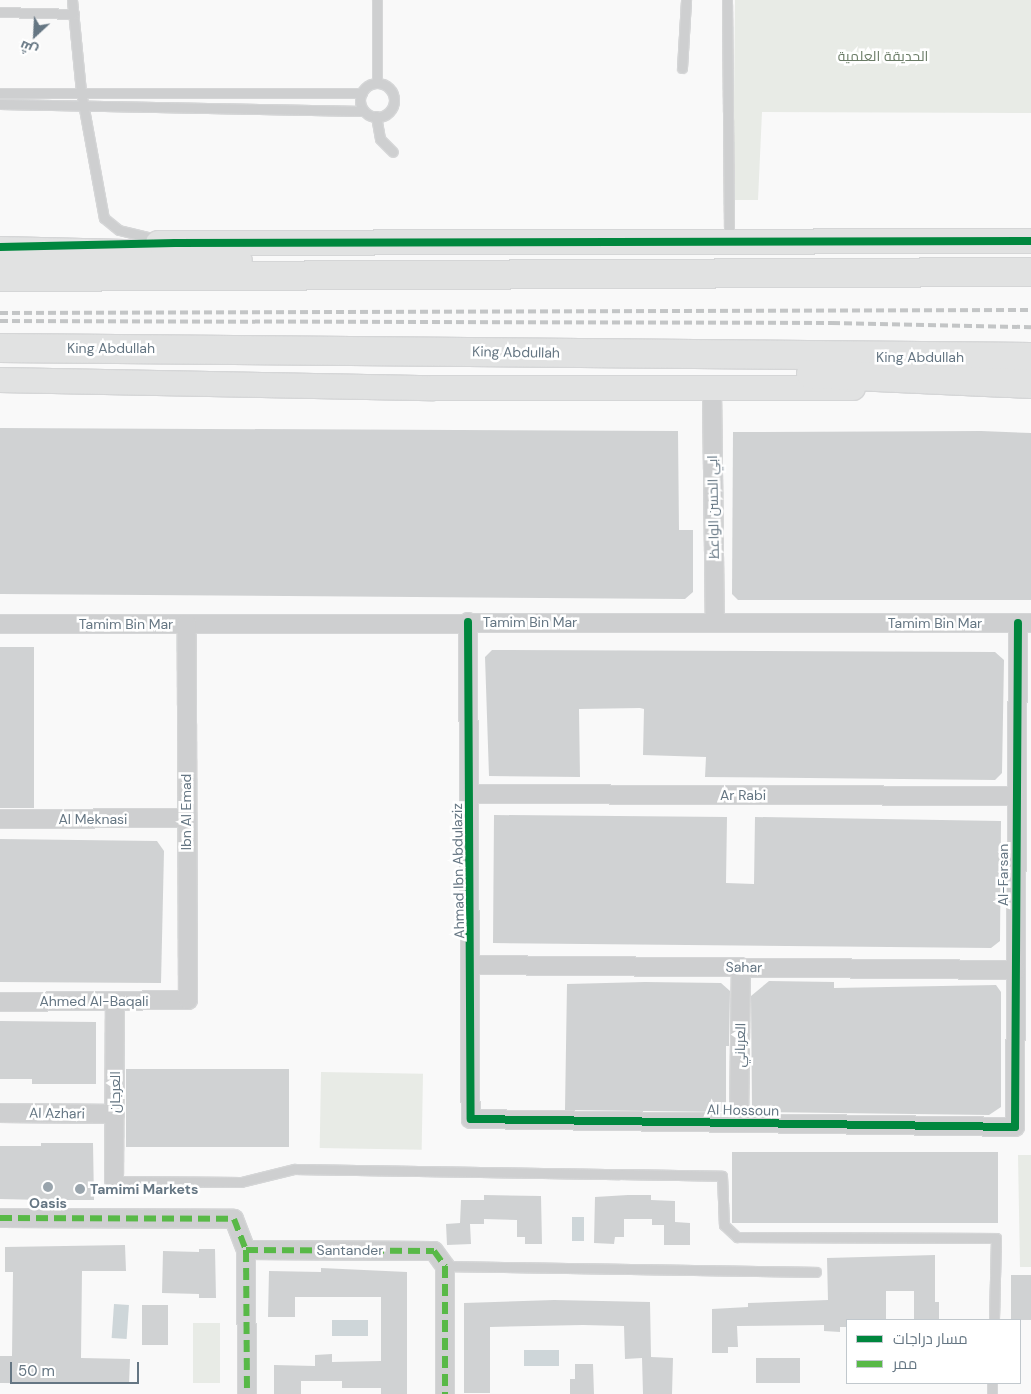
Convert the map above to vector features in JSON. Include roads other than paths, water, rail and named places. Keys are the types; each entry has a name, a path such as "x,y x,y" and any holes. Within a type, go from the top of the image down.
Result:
{"highway":[{"path":"0,251 165,255 446,277"},
{"path":"0,277 446,277 1031,272"},
{"name":"King Abdullah","path":"0,348 1031,357"},
{"path":"268,349 1031,384"}],"main road":[{"path":"0,247 175,243 1031,241"},
{"path":"855,273 1031,258"},
{"path":"0,380 712,390 1031,384"}],"street":[{"name":"ابي الحسن الواعظ","path":"712,390 715,624"},
{"name":"Tamim Bin Mar","path":"0,624 468,622 715,624 1024,623"},
{"name":"Ahmad Ibn Abdulaziz","path":"468,622 472,965 470,1119"},
{"name":"Al-Farsan","path":"1015,1127 1023,1046 1016,970 1015,796 1024,623"},
{"name":"Ibn Al Emad","path":"187,624 186,818 188,1000"},
{"name":"Ar Rabi","path":"470,794 1015,796"},
{"name":"Al Meknasi","path":"0,819 186,818"},
{"name":"Sahar","path":"472,965 1016,970"},
{"name":"العرباني","path":"739,1123 740,967"},
{"name":"Ahmed Al-Baqali","path":"0,1002 188,1000"},
{"name":"العرجان","path":"114,1182 115,1002"},
{"name":"Al Azhari","path":"0,1112 114,1114"},
{"name":"Al Hossoun","path":"470,1119 1015,1127"},
{"path":"0,1218 234,1219 246,1250 247,1394"},
{"name":"Santander","path":"246,1250 434,1251 445,1266"},
{"path":"445,1266 445,1394"}],"lane":[{"path":"72,0 81,92 104,218 120,230 175,243"},
{"path":"377,0 377,83"},
{"path":"682,68 686,0"},
{"path":"727,0 729,243"},
{"path":"0,12 74,14"},
{"path":"0,104 363,111 376,116 388,112 393,100 389,88 377,83 365,87 362,93 363,111"},
{"path":"0,93 362,93"},
{"path":"376,116 380,139 393,152"},
{"path":"114,1182 241,1182 294,1169 722,1176 724,1225 737,1237 996,1238 994,1319"},
{"path":"445,1266 816,1272"}],"railway":[{"path":"0,313 1031,310"},
{"path":"0,321 832,323 1031,327"}],"place":[{"name":"Oasis","path":"48,1187"},
{"name":"Tamimi Markets","path":"80,1189"}],"park label":[{"name":"الحديقة العلمية","path":"883,56"}]}
